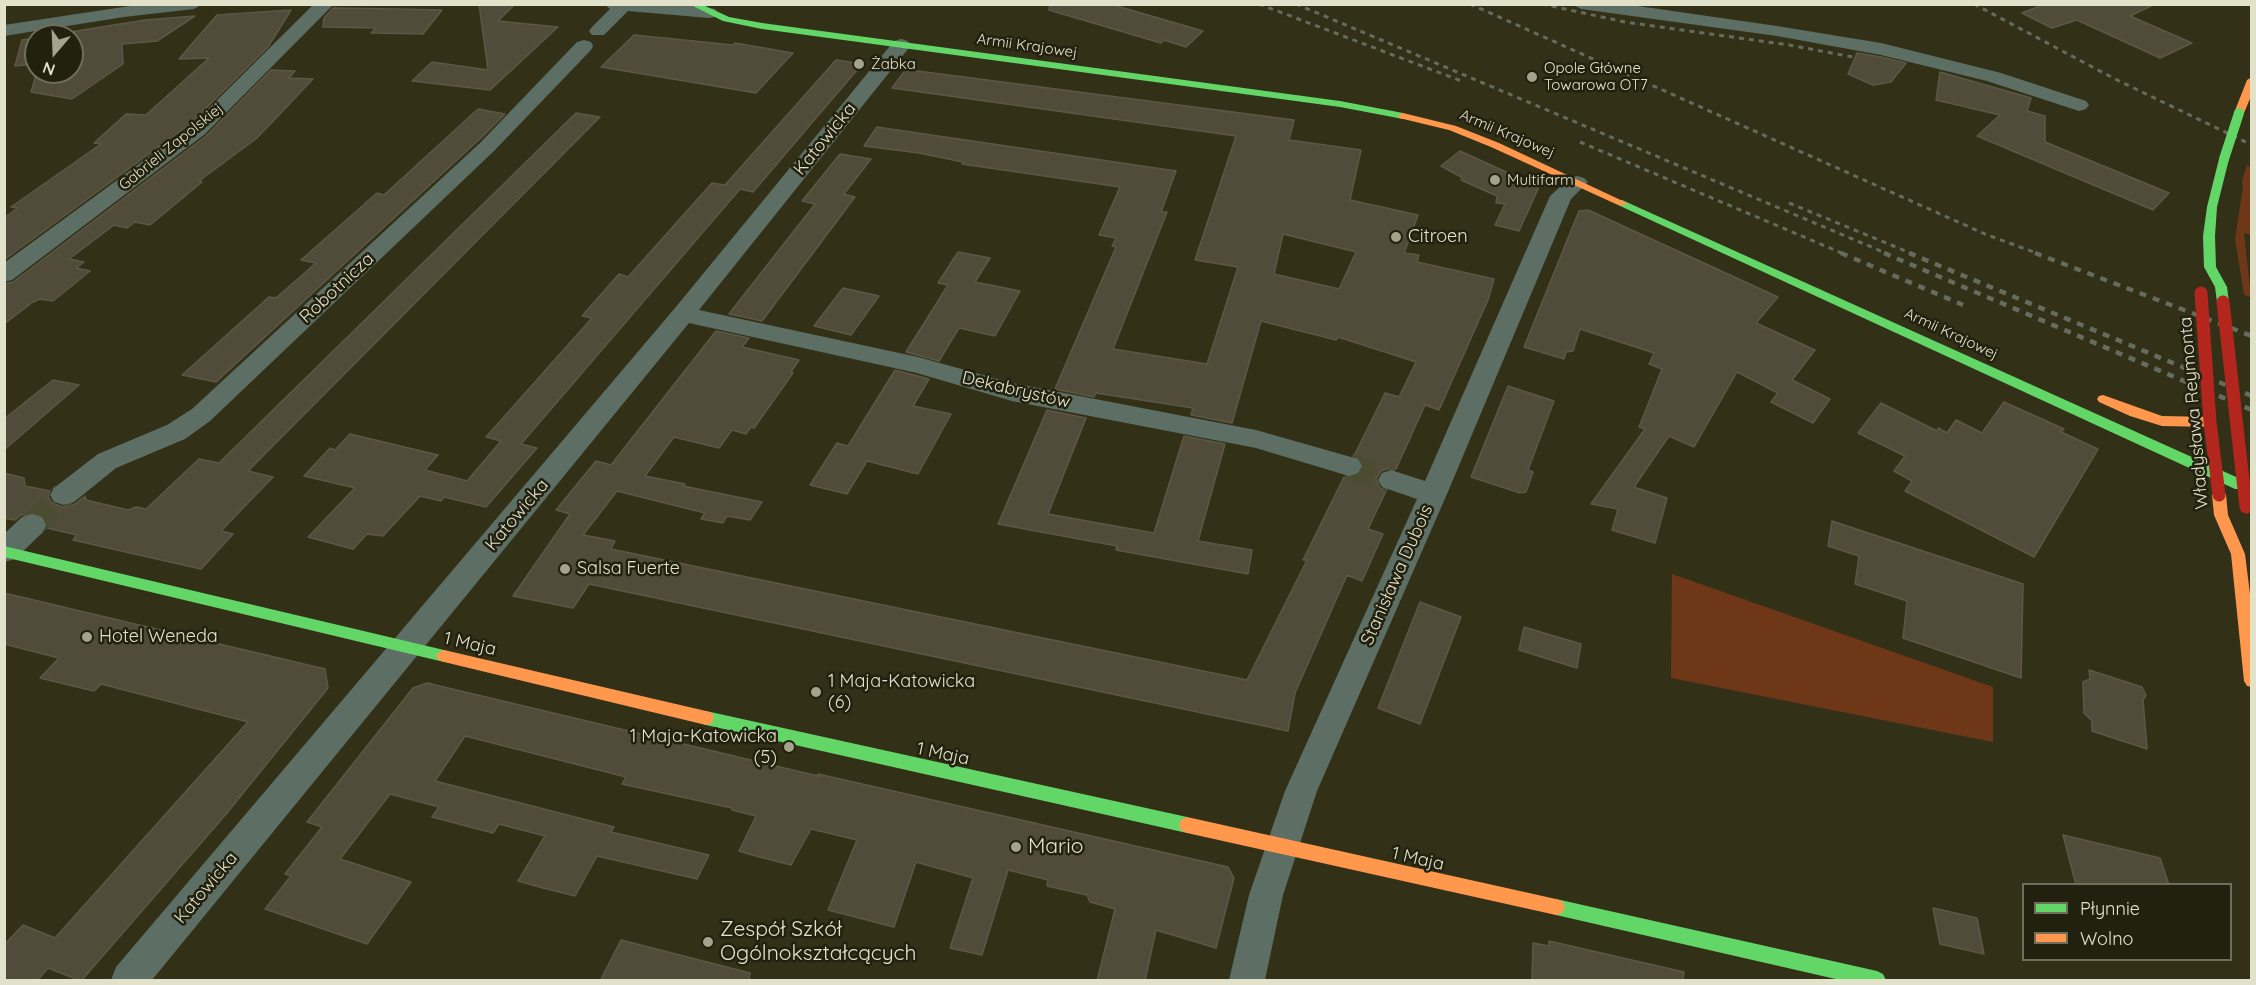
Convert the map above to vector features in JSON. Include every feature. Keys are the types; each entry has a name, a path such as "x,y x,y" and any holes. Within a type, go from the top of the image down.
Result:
{"street":[{"path":"4,31 124,12 194,4"},
{"name":"Gabrieli Zapolskiej","path":"4,275 198,130 325,4"},
{"name":"Armii Krajowej","path":"693,4 709,13 762,26 1394,114 1452,128 1565,177 2252,490"},
{"path":"1581,4 1777,31 1881,49 1994,77 2079,105"},
{"path":"618,5 709,13"},
{"name":"Robotnicza","path":"64,495 107,461 176,432 201,415 487,147 591,38 618,5"},
{"name":"Katowicka","path":"129,981 683,314 901,45"},
{"name":"Władysława Reymonta","path":"2238,554 2246,529 2246,458 2221,287 2210,267 2209,236 2212,207 2224,159 2252,80"},
{"path":"1565,177 1605,181 1625,189"},
{"name":"Stanisława Dubois","path":"1247,981 1266,895 1301,791 1433,494 1561,196 1565,177"},
{"name":"Władysława Reymonta","path":"2210,267 2201,281 2210,422 2222,515 2238,554 2251,675"},
{"name":"Dekabrystów","path":"683,314 918,365 1012,392 1256,439 1349,466"},
{"path":"2093,394 2135,413 2162,421 2210,422"},
{"path":"1391,480 1433,494"},
{"path":"5,551 32,525"},
{"name":"1 Maja","path":"5,551 814,744 1281,845 1877,981"}],"shaded area":[{"path":"2247,165 2251,168 2251,235 2244,233 2251,297 2244,295 2235,239 2242,181"},
{"path":"1672,574 1993,687 1993,742 1671,678"}],"building":[{"path":"479,4 515,4 498,21 558,27 490,90 412,81 432,62 488,70"},
{"path":"1050,4 1110,4 1203,31 1186,47 1164,40 1161,43 1049,10"},
{"path":"2045,4 2155,4 2130,16 2192,43 2160,58 2077,20 2052,28 2022,13"},
{"path":"333,8 442,10 423,34 371,33 376,28 323,27 324,18"},
{"path":"291,10 268,47 190,124 4,260 4,218 18,208 11,207 101,144 94,143 126,114 146,115 209,58 179,59 217,15"},
{"path":"195,16 157,41 122,44 123,64 72,99 31,92 33,84 84,84 84,30 145,20"},
{"path":"634,35 733,45 735,43 793,53 756,93 601,67"},
{"path":"24,40 24,65 15,66"},
{"path":"1857,53 1906,63 1891,82 1873,85 1848,74"},
{"path":"836,60 862,64 753,192 740,189 521,444 537,448 486,507 444,497 441,501 420,496 383,536 367,534 353,549 308,537 355,488 304,476 330,448 335,450 350,434 438,455 425,470 467,481 501,441 486,437 592,318 582,316 619,274 628,277 712,183 725,185"},
{"path":"271,70 295,71 289,78 313,79 257,138 199,181 202,182 150,225 135,222 127,228 114,225 69,259 84,262 76,268 90,271 53,301 40,299 33,302 4,324 4,284 13,282 206,136"},
{"path":"910,70 1294,120 1289,140 1361,150 1350,200 1418,215 1404,253 1419,255 1417,262 1494,279 1488,300 1439,410 1425,405 1396,469 1381,471 1376,479 1380,488 1386,491 1368,529 1383,534 1362,581 1347,575 1295,693 1288,731 589,584 573,608 513,596 570,514 556,510 596,461 611,465 716,331 749,338 742,347 799,360 791,372 793,373 754,428 751,427 746,434 732,430 719,448 674,437 645,476 762,502 750,520 727,516 723,523 701,519 705,513 617,491 583,535 615,541 611,549 1247,680 1307,560 1303,560 1344,477 1359,475 1364,467 1360,458 1354,456 1385,393 1399,397 1416,362 1338,337 1336,340 1261,321 1232,423 1191,415 1193,408 1096,393 1094,397 1055,389 1116,247 1112,246 1116,238 1099,235 1120,187 962,164 963,162 919,153 864,146 877,127 1176,171 1161,212 1167,212 1113,349 1207,364 1238,267 1195,260 1236,136 892,88 904,72","holes":["1283,234 1356,252 1339,289 1274,274"]},
{"path":"1940,72 2031,98 2027,111 2045,116 2045,142 2169,193 2153,210 1977,136 2000,115 1936,100"},
{"path":"478,109 505,114 216,382 182,375 269,297 276,298 316,263 301,260 377,193 384,195"},
{"path":"576,113 600,117 248,471 273,477 221,531 233,534 201,569 73,540 77,535 47,528 48,524 44,516 33,512 21,515 15,520 4,518 4,473 24,478 25,486 50,491 48,496 52,503 63,507 75,504 85,496 86,500 128,510 136,507 146,509 199,459 219,463"},
{"path":"1460,151 1539,187 1519,231 1495,225 1505,204 1496,203 1497,196 1461,180 1463,178 1441,166"},
{"path":"840,154 871,159 844,194 855,197 762,321 729,314 815,204 802,201"},
{"path":"1588,210 1778,297 1756,323 1815,350 1792,380 1830,399 1813,423 1771,402 1778,393 1737,372 1694,447 1669,436 1634,487 1667,498 1655,543 1612,530 1618,509 1591,504 1645,429 1639,427 1662,369 1649,364 1654,353 1580,329 1573,351 1566,352 1564,359 1524,347 1579,211"},
{"path":"958,252 990,258 975,282 1020,291 995,336 959,328 939,361 906,352 948,285 938,283"},
{"path":"843,288 879,296 851,335 814,326"},
{"path":"895,370 929,379 913,406 951,414 918,474 867,461 847,494 810,485 837,443 848,446"},
{"path":"53,380 79,385 4,450 4,419"},
{"path":"1508,386 1554,401 1528,470 1533,472 1526,492 1520,493 1471,477"},
{"path":"2004,402 2064,429 2061,432 2098,449 2034,557 1905,491 1912,481 1894,471 1905,456 1858,433 1881,403 1937,431 1938,428 1947,433 1956,420 1982,433"},
{"path":"1047,410 1086,418 1048,514 1154,533 1184,436 1225,444 1198,541 1252,550 1248,574 1116,550 1117,546 998,524"},
{"path":"1832,521 2023,584 2021,678 1903,638 1907,601 1855,584 1859,556 1828,546"},
{"path":"4,593 325,669 328,688 227,813 81,981 48,968 37,981 4,981 4,945 23,925 55,938 248,722 101,684 94,691 40,678 59,658 4,644"},
{"path":"1420,602 1461,617 1420,724 1378,708"},
{"path":"1524,627 1581,644 1577,668 1519,650"},
{"path":"2089,670 2142,687 2146,695 2143,700 2147,749 2092,731 2092,721 2084,713 2083,682 2090,679"},
{"path":"427,683 818,776 818,774 1228,867 1234,878 1216,948 1156,930 1145,981 1097,981 1115,909 1090,902 1087,895 1047,886 1048,880 1008,870 982,955 950,948 973,878 916,862 894,927 828,910 857,840 811,829 791,865 752,855 739,851 756,816 732,810 732,808 622,784 626,777 465,736 435,781 614,827 611,832 709,855 697,879 597,856 575,896 543,888 518,881 545,836 499,824 493,833 432,817 439,807 390,794 340,859 411,882 367,944 265,909 291,876 285,874 322,827 307,822 413,688"},
{"path":"2063,835 2160,858 2168,883 2075,883"},
{"path":"1933,908 1977,918 1984,954 1940,944"},
{"path":"621,940 750,973 749,981 600,981"},
{"path":"1549,941 1684,972 1683,981 1532,981 1533,943 1549,946"}],"tunnel":[{"path":"1349,466 1391,480"},
{"path":"32,525 64,495"}],"railway":[{"path":"1259,4 1464,82"},
{"path":"1296,4 1888,254"},
{"path":"1470,4 1985,234 2039,254"},
{"path":"1542,4 1625,22 1789,45 1853,57"},
{"path":"1974,4 2115,79 2252,145"},
{"path":"1580,142 1844,254"},
{"path":"1789,203 1913,254"},
{"path":"1841,253 1963,305"},
{"path":"1884,253 2252,410"},
{"path":"1909,253 2252,396"},
{"path":"2035,253 2252,336"}],"traffic: fast":[{"path":"693,4 726,19 762,26 1340,104 1403,116"},
{"path":"2224,159 2239,113"},
{"path":"2223,302 2221,287 2210,267 2209,236 2212,207 2224,159"},
{"path":"1622,203 2240,485"},
{"path":"4,551 444,656"},
{"path":"706,718 1187,825"},
{"path":"1556,907 1877,980"}],"traffic: slow":[{"path":"2239,113 2252,80"},
{"path":"1403,116 1452,128 1495,145 1622,203"},
{"path":"2103,399 2135,413 2162,421 2210,422"},
{"path":"2219,495 2221,515 2238,554 2252,681"},
{"path":"444,656 706,718"},
{"path":"1187,825 1556,907"}],"traffic: jam":[{"path":"2201,293 2210,422 2219,495"},
{"path":"2223,302 2246,507"}],"place":[{"name":"Żabka","path":"859,64"},
{"name":"Opole Główne Towarowa OT7","path":"1532,77"},
{"name":"Multifarm","path":"1495,180"},
{"name":"Citroen","path":"1396,237"},
{"name":"Salsa Fuerte","path":"565,569"},
{"name":"Hotel Weneda","path":"87,637"},
{"name":"1 Maja-Katowicka (6)","path":"816,692"},
{"name":"1 Maja-Katowicka (5)","path":"789,747"},
{"name":"Mario","path":"1016,847"},
{"name":"Zespół Szkół Ogólnokształcących","path":"708,942"}]}
